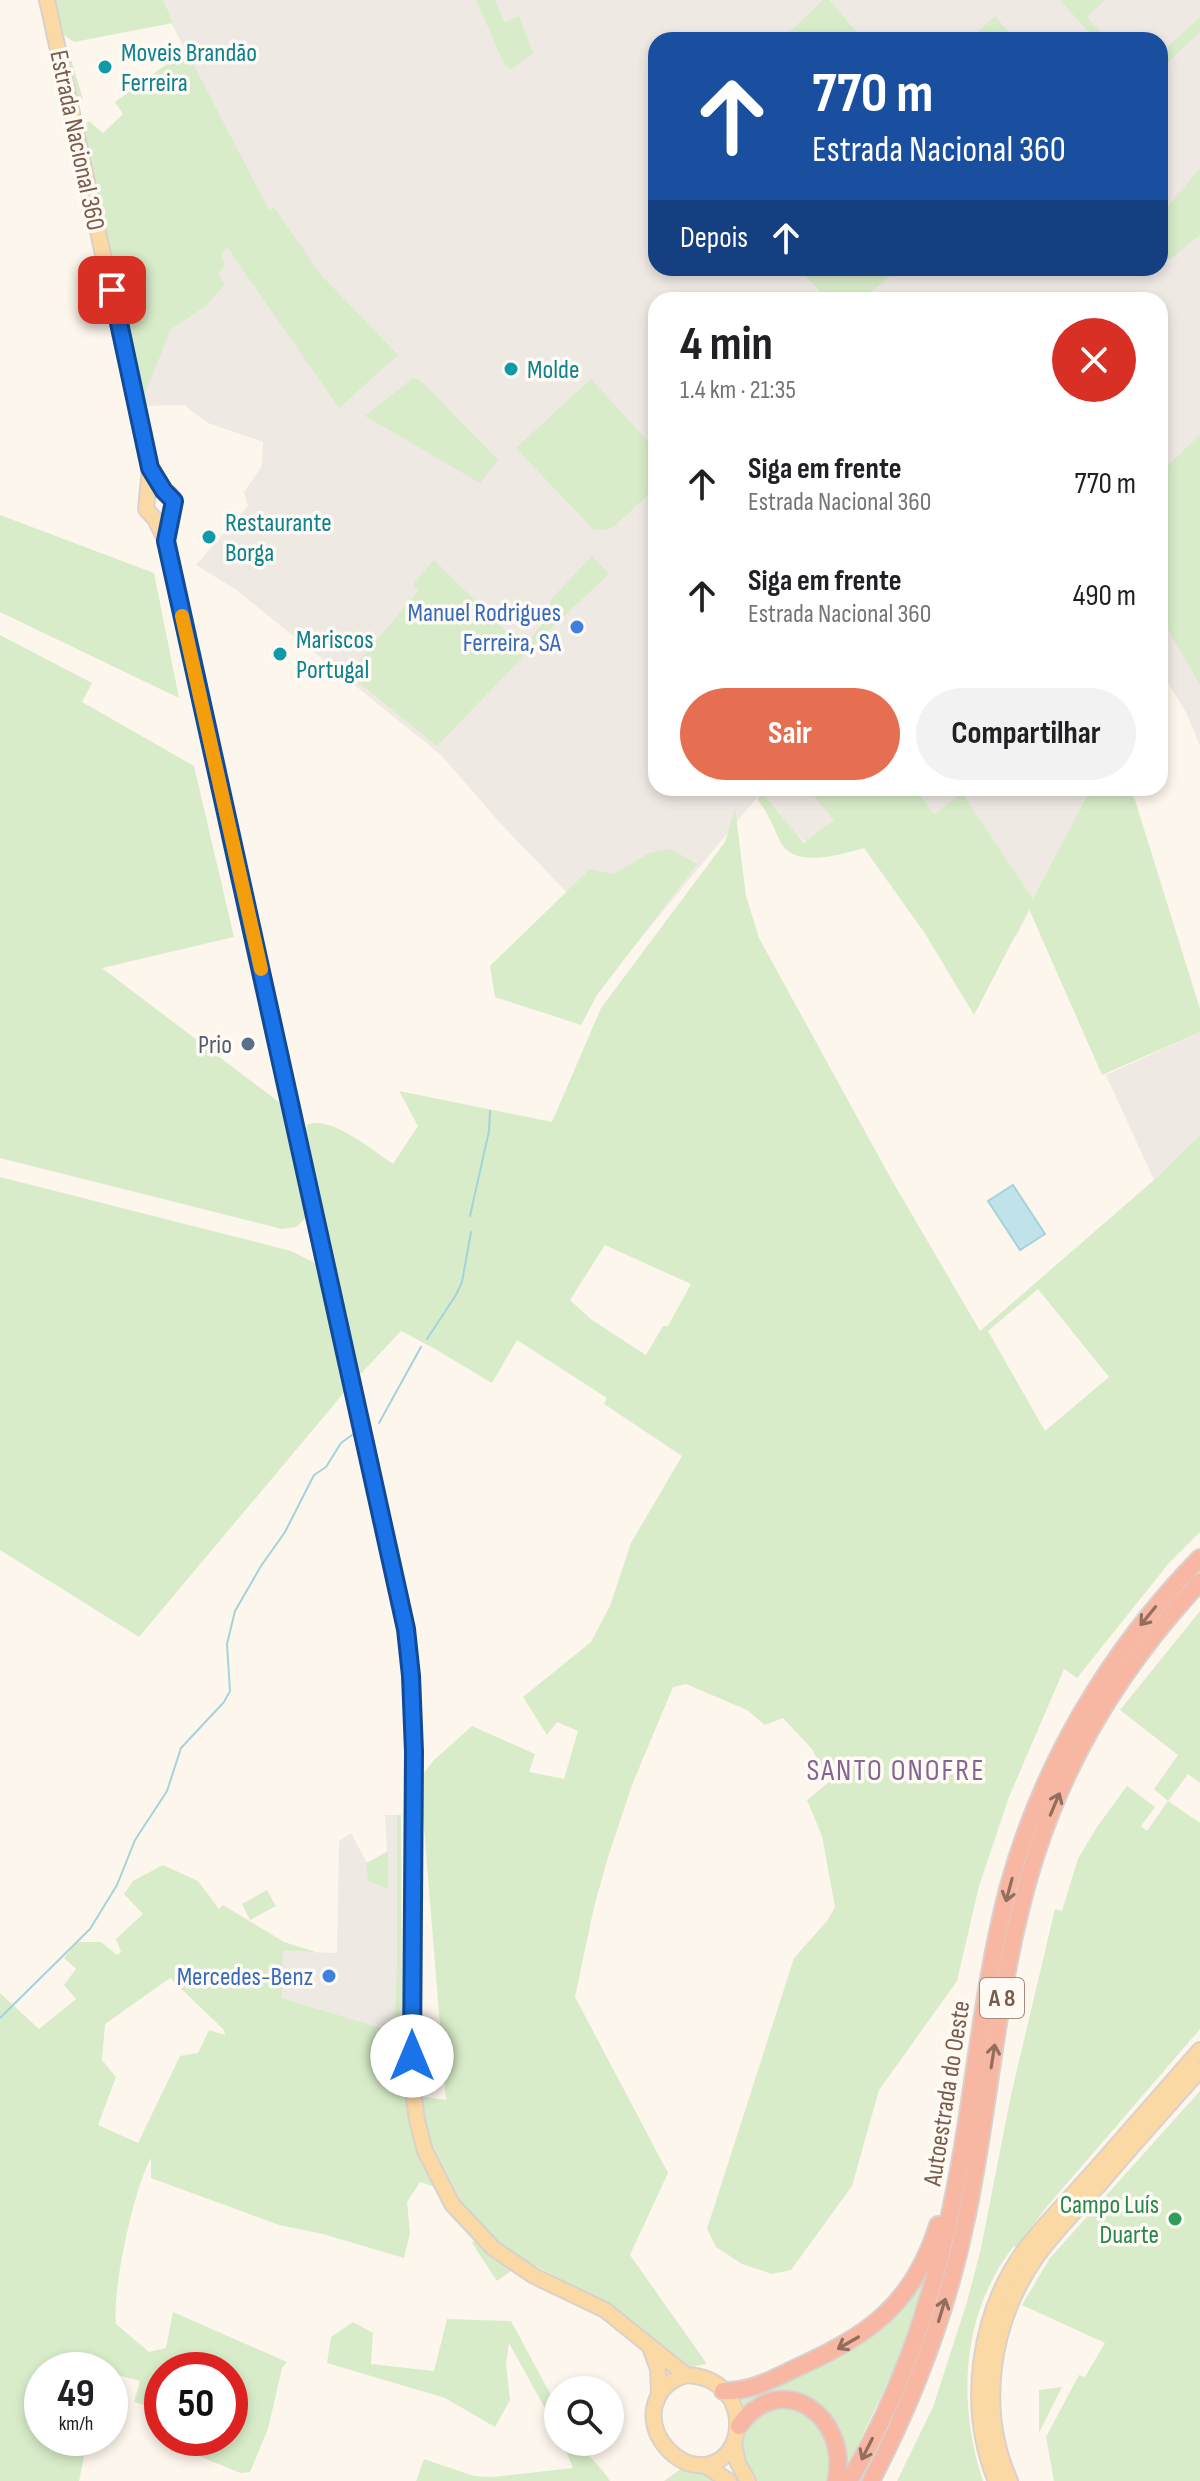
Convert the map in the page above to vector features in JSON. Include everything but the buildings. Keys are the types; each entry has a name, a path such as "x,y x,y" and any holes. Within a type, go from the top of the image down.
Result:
{"highway":[{"name":"Autoestrada do Oeste","path":"849,2481 892,2397 929,2299 948,2227 999,1926 1019,1854 1043,1790 1075,1726 1116,1659 1166,1594 1200,1558"},
{"name":"Autoestrada do Oeste","path":"871,2481 916,2384 950,2284 973,2183 1011,1948 1038,1847 1066,1778 1116,1688 1153,1636 1200,1582"},
{"path":"723,2391 749,2389 838,2349 870,2329 899,2301 921,2268 933,2242 958,2133 968,2108"},
{"path":"739,2426 753,2409 766,2402 787,2400 805,2405 823,2418 835,2437 839,2461 836,2481"}],"main road":[{"name":"Estrada Nacional 360","path":"47,0 150,468 148,497"},
{"name":"Estrada Nacional 360","path":"150,468 164,491"},
{"path":"166,541 174,501 164,491 155,491 148,497 146,509 166,541 406,1629 414,1752 412,2083 421,2137 431,2165 452,2204 493,2248 534,2276 605,2310 686,2375"},
{"path":"155,519 163,520 170,516"},
{"path":"996,2481 983,2440 979,2377 991,2319 1000,2294 1026,2249 1200,2050"},
{"path":"1010,2481 997,2440 992,2408 992,2378 997,2347 1012,2300 1035,2258 1200,2070"},
{"path":"649,2346 658,2369 659,2393 654,2415 661,2439 677,2457 697,2465 723,2458 734,2443 739,2426 734,2407 723,2391 706,2378 686,2375 669,2381 659,2393"},
{"path":"734,2443 738,2463 748,2481"},
{"path":"704,2465 729,2481"}],"shaded area":[{"path":"159,0 1200,0 1200,443 1168,469 1168,292 648,292 648,796 758,796 627,955 502,825 440,754 235,589 196,565 248,506 244,492 262,466 263,442 208,423 184,405 145,406 97,143 186,51"},
{"path":"1168,622 1200,676 1200,746 1186,712 1168,683"},
{"path":"758,796 905,796 807,844"},
{"path":"921,796 1088,796 1016,937"},
{"path":"1200,1032 1200,1135 1154,1180 1106,1075"},
{"path":"385,1815 401,1815 402,2035 282,1998 283,1951 337,1953 339,1841 351,1833 367,1863 387,1851"}],"green space":[{"path":"54,0 163,0 173,23 74,42 64,35"},
{"path":"476,0 495,0 505,22 519,16 533,53 513,68 504,64"},
{"path":"823,0 829,0 857,32 789,32"},
{"path":"1060,0 1105,0 1087,17 1100,32 1089,32"},
{"path":"995,16 1009,32 978,32"},
{"path":"1200,17 1200,32 1168,62 1168,47"},
{"path":"186,50 269,210 274,207 322,276 398,355 339,408 227,247 221,255 225,266 218,273 225,284 207,305 171,329 142,401 83,127 89,121 103,133 123,114 115,102"},
{"path":"71,59 83,99 78,105 67,62"},
{"path":"1200,168 1200,235 1169,260 1168,259 1168,206"},
{"path":"806,276 889,276 872,292 820,292"},
{"path":"413,378 421,381 498,460 480,483 365,416"},
{"path":"591,379 648,441 648,495 613,527 594,530 516,448"},
{"path":"1200,435 1200,685 1168,630 1168,465"},
{"path":"0,515 154,573 179,698 0,612"},
{"path":"592,556 609,574 548,631 437,746 348,674 418,591 413,584 434,560 516,641 529,640 549,616 551,599"},
{"path":"0,635 92,683 82,702 194,766 234,937 102,968 280,1103 306,1218 296,1227 282,1229 0,1158"},
{"path":"765,796 804,843 834,820 814,796 921,796 934,814 958,796 964,796 1033,899 1087,796 1133,796 1200,1009 1200,1032 1102,1075 1029,909 974,1015 926,935 864,848 820,858 797,856 781,843 757,799"},
{"path":"735,808 746,896 759,938 890,1177 980,1331 1154,1180 1200,1135 1200,1532 1169,1563 1077,1678 1064,1669 1009,1797 979,1886 957,1981 879,2090 852,2186 791,2270 772,2274 742,2264 716,2247 707,2229 794,1958 827,1921 835,1907 822,1836 807,1800 829,1782 812,1749 783,1718 765,1725 747,1710 686,1684 673,1687 632,1785 608,1857 575,1997 668,2173 630,2255 707,2364 691,2367 676,2362 614,2307 511,2253 473,2218 455,2194 420,2182 407,2202 410,2233 404,2258 323,2234 279,2225 151,2178 151,2158 144,2172 126,2239 116,2308 116,2324 149,2352 144,2352 144,2405 134,2402 140,2381 128,2378 128,2352 24,2352 24,2456 84,2456 79,2481 0,2481 0,1993 39,2029 76,1999 64,1985 76,1969 64,1958 77,1942 101,1942 117,1955 121,1952 116,1939 143,1914 124,1894 133,1881 163,1865 198,1881 219,1909 223,1905 284,1942 316,1952 283,1951 282,1998 394,2032 397,1815 401,1815 402,2035 397,2093 446,2100 420,1778 434,1760 472,1726 535,1754 529,1772 564,1779 578,1731 557,1722 547,1735 523,1697 591,1642 610,1606 631,1543 682,1456 604,1404 607,1398 517,1340 492,1383 401,1331 356,1379 325,1247 306,1130 307,1125 316,1123 339,1129 393,1164 418,1126 399,1091 552,1122 601,1008 725,842","holes":["605,1245 691,1284 668,1326 663,1326 646,1355 592,1320 570,1300","1038,1289 1109,1377 1045,1431 988,1331","170,1978 224,2030 225,2035 209,2030 198,2053 180,2056 138,2143 98,2125 116,2077 102,2060 105,2024"]},
{"path":"671,849 697,864 597,995 581,1025 495,997 490,966 590,869 614,874 649,853"},
{"path":"0,1177 291,1251 315,1263 347,1378 347,1389 139,1637 0,1550"},
{"path":"1200,1611 1200,1783 1188,1774 1168,1801 1154,1789 1178,1755 1120,1710"},
{"path":"1127,1786 1155,1807 1141,1826 1147,1831 1168,1801 1200,1823 1200,2029 1044,2210 996,2272 974,2329 967,2390 969,2421 983,2481 897,2481 933,2407 967,2302 1055,1909 1062,1911 1078,1859"},
{"path":"388,1852 388,1889 368,1881 366,1863"},
{"path":"267,1890 276,1906 250,1920 242,1904"},
{"path":"1200,2091 1200,2481 1054,2481 1046,2437 1079,2375 1085,2377 1105,2343 1022,2305 1050,2258"},
{"path":"475,2240 511,2271 497,2281 472,2243"},
{"path":"931,2265 894,2369 844,2474 840,2433 828,2413 818,2406 806,2400 772,2396 744,2407 741,2397 816,2365"},
{"path":"173,2312 287,2362 282,2368 268,2429 250,2472 241,2473 198,2456 248,2456 248,2352 149,2352 166,2348"},
{"path":"447,2319 511,2321 544,2382 544,2407 509,2343 506,2364 510,2400 495,2427 445,2398 327,2363 331,2337 353,2322 373,2333 371,2364 434,2371"},
{"path":"1062,2387 1039,2433 1039,2390"},
{"path":"769,2408 799,2413 820,2427 830,2450 828,2481 755,2481 745,2462 743,2440 751,2421"},
{"path":"568,2456 590,2456 610,2481 416,2481 424,2459 474,2476 493,2477 573,2468"},
{"path":"682,2468 705,2472 721,2481 664,2481"}],"water":[{"path":"1013,1185 1045,1234 1020,1250 988,1201"}],"waterway":[{"path":"470,1216 489,1131 490,1111"},
{"path":"427,1339 462,1282 471,1232"},
{"path":"379,1423 421,1347"},
{"path":"0,2018 90,1929 117,1885 135,1840 167,1791 181,1748 224,1702 230,1691 227,1644 235,1611 285,1532 314,1475 326,1467 341,1443 356,1432"}],"slow traffic":[{"path":"182,616 261,969"}],"place":[{"name":"Moveis Brandão Ferreira","path":"105,67"},
{"name":"Molde","path":"511,369"},
{"name":"Restaurante Borga","path":"209,537"},
{"name":"Manuel Rodrigues Ferreira, SA","path":"577,627"},
{"name":"Mariscos Portugal","path":"280,654"},
{"name":"Prio","path":"248,1044"},
{"name":"Mercedes-Benz","path":"329,1976"},
{"name":"Campo Luís Duarte","path":"1175,2219"}],"district":[{"name":"SANTO ONOFRE","path":"896,1770"}],"route":[{"path":"112,290 150,468 175,505 166,541 406,1629 414,1752 412,2056"}]}
